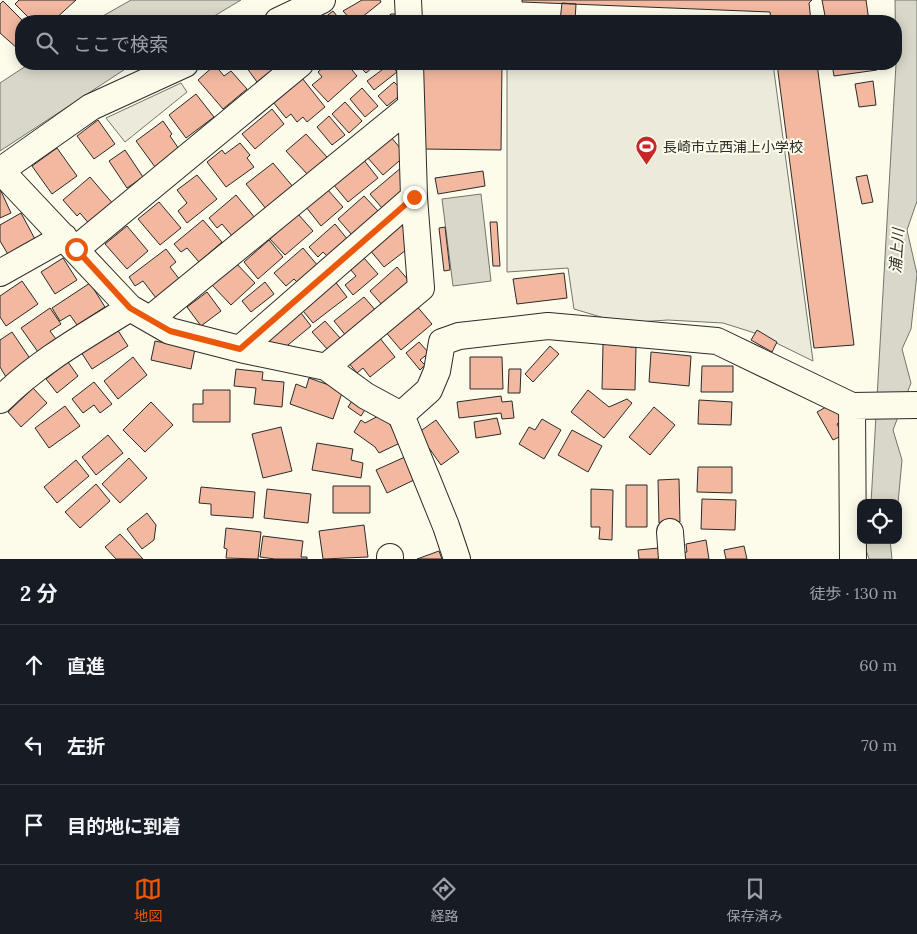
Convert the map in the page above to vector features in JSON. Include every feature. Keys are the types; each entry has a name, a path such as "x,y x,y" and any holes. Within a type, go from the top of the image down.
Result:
{"street":[{"path":"291,15 322,0"},
{"path":"408,0 408,15"},
{"path":"172,70 91,107 1,171 140,313 170,331 240,349 326,367 366,396 401,415 446,526 456,559"},
{"path":"0,273 70,243 292,70"},
{"path":"326,367 421,288 414,197 410,70"},
{"path":"0,400 18,382 50,359 140,313 411,106"},
{"path":"240,349 414,197"},
{"path":"401,415 430,390 437,371 442,342 460,336 548,326 717,341 852,406 917,405"},
{"path":"852,406 852,559"},
{"path":"670,532 672,559"}],"shaded area":[{"name":"長崎市立西浦上小学校","path":"507,70 774,70 813,361 758,334 723,323 668,320 621,323 574,309 568,268 507,272"},
{"path":"181,83 187,92 125,142 106,118"}],"water":[{"path":"131,0 241,0 216,15 105,15"},
{"name":"浦上川","path":"895,0 917,0 917,201 907,230 917,274 911,329 902,349 911,383 893,430 902,460 898,499 871,499 896,70 902,70 902,15 895,15"},
{"path":"20,70 124,70 0,151 0,83"},
{"path":"481,194 491,281 453,286 442,199"},
{"path":"867,544 890,544 892,559 869,559 866,550"}],"building":[{"path":"19,0 76,0 60,15 26,15 15,4"},
{"path":"362,0 380,0 381,2 365,15 347,15 343,11"},
{"path":"522,0 812,0 809,3 810,15 770,15 770,12 522,2"},
{"path":"822,0 866,0 868,15 825,15"},
{"path":"3,1 17,15 15,15 15,46 0,33 0,4"},
{"path":"562,3 576,4 575,15 561,15"},
{"path":"333,11 336,15 328,15"},
{"path":"209,70 219,70 224,76 231,71 247,89 223,109 198,80"},
{"path":"248,70 274,70 257,82"},
{"path":"320,70 352,70 357,76 328,102 312,85 322,77 318,72"},
{"path":"382,70 395,70 397,72 374,90 367,81"},
{"path":"423,70 502,70 501,150 422,149"},
{"name":"長崎市立西浦上小学校","path":"778,70 818,70 854,345 814,348"},
{"path":"833,70 877,70 834,76"},
{"path":"302,78 325,107 307,122 303,117 297,122 291,114 286,118 273,102"},
{"path":"873,81 876,105 859,107 855,84"},
{"path":"394,82 399,87 398,97 387,106 378,96"},
{"path":"362,88 378,106 365,117 350,99"},
{"path":"196,94 214,117 186,138 169,115"},
{"path":"345,102 362,121 349,133 332,114"},
{"path":"272,109 284,124 255,149 242,134"},
{"path":"329,116 345,135 332,145 317,127"},
{"path":"98,120 115,144 94,159 77,136"},
{"path":"163,121 179,149 155,167 136,141"},
{"path":"306,134 327,157 308,175 286,151"},
{"path":"390,136 406,155 383,175 367,157"},
{"path":"240,143 250,155 247,158 254,167 226,187 207,162 222,150 225,154"},
{"path":"57,148 77,176 52,194 32,166"},
{"path":"125,150 143,177 127,188 109,161"},
{"path":"363,159 378,178 348,202 333,184"},
{"path":"273,163 294,188 267,210 246,184"},
{"path":"402,167 408,185 382,208 370,194"},
{"path":"483,171 485,186 438,194 435,178"},
{"path":"197,175 217,199 187,223 178,211 187,203 177,190"},
{"path":"867,175 873,202 862,204 856,177"},
{"path":"90,177 114,205 91,226 80,213 77,216 63,200"},
{"path":"0,189 11,213 0,218"},
{"path":"327,189 343,207 321,226 306,207"},
{"path":"236,195 256,219 233,237 222,224 217,228 209,218"},
{"path":"364,196 379,212 352,235 338,219"},
{"path":"159,202 181,228 160,245 138,219"},
{"path":"21,213 36,241 9,256 0,241 0,225"},
{"path":"298,214 313,231 285,255 270,239"},
{"path":"203,220 222,242 199,262 187,248 181,252 174,244"},
{"path":"490,222 497,222 500,266 493,266"},
{"path":"335,224 348,240 328,257 323,252 318,257 309,247"},
{"path":"402,225 408,232 406,250 384,267 370,250"},
{"path":"127,226 148,251 127,269 105,244"},
{"path":"445,227 450,270 444,271 439,228"},
{"path":"269,240 283,257 258,279 244,262"},
{"path":"303,248 318,266 299,284 294,279 286,286 274,273"},
{"path":"166,249 176,262 170,267 180,280 156,298 143,281 135,286 129,277"},
{"path":"63,258 77,280 55,294 41,272"},
{"path":"364,258 378,274 353,295 345,285 356,276 350,269"},
{"path":"235,262 255,283 231,305 211,284"},
{"path":"397,267 410,282 383,306 370,291"},
{"path":"564,273 567,298 517,304 513,279"},
{"path":"334,280 347,297 313,323 299,306"},
{"path":"22,281 38,304 6,326 0,317 0,296"},
{"path":"265,282 274,294 251,312 242,301"},
{"path":"90,283 105,307 77,325 70,315 60,321 52,308"},
{"path":"207,292 221,311 201,326 187,307"},
{"path":"364,297 377,312 347,337 334,321"},
{"path":"415,304 432,324 401,350 384,330"},
{"path":"50,308 61,324 50,331 56,339 38,352 21,328"},
{"path":"298,309 311,326 283,349 269,346 263,338"},
{"path":"325,321 341,339 328,350 312,332"},
{"path":"117,329 128,346 92,369 81,352"},
{"path":"757,330 777,342 772,352 751,340"},
{"path":"12,332 31,360 6,377 0,367 0,340"},
{"path":"379,337 395,357 370,377 363,368 357,373 348,362"},
{"path":"155,341 195,349 191,369 151,360"},
{"path":"419,342 429,353 420,360 425,365 420,370 406,353"},
{"path":"603,344 630,344 630,347 636,347 635,390 602,389"},
{"path":"550,346 559,354 533,382 525,374"},
{"path":"651,352 691,356 689,386 649,382"},
{"path":"133,357 147,375 118,399 104,381"},
{"path":"470,357 502,357 503,389 470,389"},
{"path":"68,362 78,376 57,393 46,379"},
{"path":"702,366 733,366 733,392 701,392"},
{"path":"236,369 263,372 262,380 284,382 282,407 254,404 256,388 234,386"},
{"path":"509,369 521,369 520,393 508,393"},
{"path":"309,378 343,390 333,419 290,404 296,384 306,388"},
{"path":"94,382 112,404 100,413 94,405 83,413 72,399"},
{"path":"33,388 47,403 21,427 8,412"},
{"path":"203,390 230,390 230,422 193,422 193,404 203,404"},
{"path":"588,390 609,407 627,399 632,403 604,438 571,412"},
{"path":"355,396 368,405 361,416 348,407"},
{"path":"501,396 502,402 512,401 514,418 502,419 501,413 459,418 457,402"},
{"path":"699,400 732,402 731,425 698,424"},
{"path":"151,402 173,425 145,452 123,430"},
{"path":"835,402 845,419 837,424 843,435 833,440 817,412"},
{"path":"65,406 80,426 49,448 35,428"},
{"path":"654,407 675,425 650,455 629,437"},
{"path":"384,413 400,443 379,453 375,447 354,432 361,420 365,423"},
{"path":"497,418 501,434 476,438 474,422"},
{"path":"542,419 561,430 544,459 519,444 529,427 535,430"},
{"path":"436,420 459,452 441,465 429,448 426,450 415,435"},
{"path":"281,427 292,471 263,478 252,434"},
{"path":"572,430 602,446 588,472 558,455"},
{"path":"108,435 123,453 96,475 82,457"},
{"path":"317,443 353,449 351,460 363,463 361,478 312,470"},
{"path":"405,457 416,479 387,493 376,470"},
{"path":"129,458 147,478 120,503 102,484"},
{"path":"76,460 89,476 57,503 44,487"},
{"path":"698,467 732,467 732,493 697,492"},
{"path":"679,479 680,522 659,523 658,480"},
{"path":"96,484 110,501 80,528 65,512"},
{"path":"626,485 647,485 647,527 626,527"},
{"path":"333,486 370,486 370,513 333,513"},
{"path":"201,487 255,492 253,518 211,515 211,504 199,503"},
{"path":"267,489 311,494 308,523 264,518"},
{"path":"591,489 613,490 612,540 599,539 600,527 591,527"},
{"path":"702,499 736,500 735,530 701,529"},
{"path":"147,513 156,525 154,540 142,549 127,529"},
{"path":"364,525 368,557 323,559 319,531"},
{"path":"226,528 261,532 258,559 226,558 227,549 224,548"},
{"path":"120,534 143,559 116,559 105,547"},
{"path":"263,536 303,541 301,557 307,557 307,559 260,557"},
{"path":"706,540 709,559 681,559 680,553 687,552 686,544"},
{"path":"744,546 747,559 726,559 724,550"},
{"path":"659,548 660,559 639,559 638,550"},
{"path":"439,551 442,559 417,559"}],"place":[{"name":"長崎市立西浦上小学校","path":"647,166"}],"route":[{"path":"76,249 130,308 137,313 170,331 240,349 414,197"}]}
